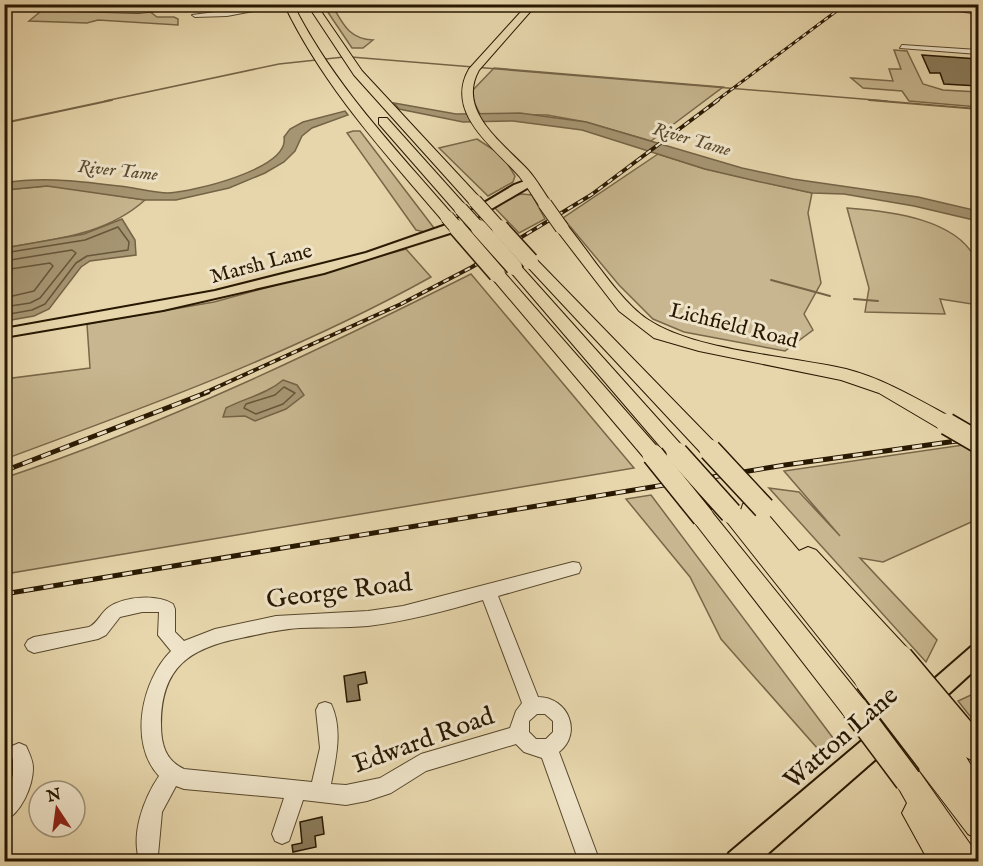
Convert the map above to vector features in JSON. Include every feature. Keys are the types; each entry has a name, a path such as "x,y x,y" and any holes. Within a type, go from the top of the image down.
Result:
{"highway":[{"path":"278,4 290,31 382,101 468,205 653,455 851,703 903,782 964,861"},
{"path":"288,4 295,22 373,110 468,205"},
{"path":"299,4 343,92 447,217 514,268 620,358 705,450 748,510 955,749 978,801"},
{"path":"311,4 326,57"},
{"path":"526,28 543,4"},
{"path":"482,67 532,5"},
{"path":"482,67 513,43"},
{"name":"Lichfield Road","path":"482,67 471,83 466,97 471,110 484,130 531,185 625,308 639,321 660,334 699,346 846,375 886,389 978,442"},
{"path":"514,268 677,453 748,510 955,749 978,824"},
{"path":"903,782 946,861"}],"main road":[{"name":"Marsh Lane","path":"4,333 173,306 256,287 422,239 480,212 513,190 531,185"},
{"name":"Watton Lane","path":"738,861 976,660"}],"street":[{"path":"4,7 156,10 220,4"},
{"path":"917,4 978,12"},
{"path":"156,10 155,13 161,15 223,15 262,8"},
{"path":"902,46 978,52"},
{"name":"George Road","path":"172,775 160,765 153,749 152,724 159,681 183,651 201,640 287,622 381,617 573,568"},
{"path":"488,591 533,707"},
{"path":"34,645 92,634 100,630 114,612 154,604 163,605 167,609 166,635 183,651"},
{"path":"543,706 552,710 559,716 563,726 562,735 548,748 531,746 519,734 518,723 523,713 533,707 543,706"},
{"name":"Edward Road","path":"325,710 329,748 320,792 346,795 367,791 384,786 421,764 519,734"},
{"path":"548,748 590,861"},
{"path":"4,811 16,796 24,758 20,752"},
{"path":"148,855 151,810 156,796 172,775 213,784 320,792"},
{"path":"282,834 297,790"}],"shaded area":[{"path":"323,5 332,5 343,24 352,33 358,37 373,40 363,48 352,48"},
{"path":"46,7 149,11 157,17 174,17 178,19 178,25 98,20 87,23 29,21"},
{"path":"894,50 907,51 923,84 943,90 978,92 978,107 909,101 902,91 863,88 851,78 893,81 889,69 901,69"},
{"path":"494,68 723,87 651,141 586,122 547,115 480,114 472,91"},
{"path":"360,131 434,228 425,232 416,230 347,133"},
{"path":"477,139 503,156 515,176 513,182 488,196 439,148"},
{"path":"658,154 705,169 812,193 808,213 821,283 804,314 813,330 785,351 684,332 653,319 619,285 563,218"},
{"path":"47,186 145,200 130,212 97,228 61,238 5,248 5,190"},
{"path":"532,195 545,219 519,233 495,208 512,196"},
{"path":"847,208 922,220 956,236 969,248 977,263 978,305 940,299 945,314 865,312 869,288"},
{"path":"406,249 431,277 328,330 275,354 113,419 5,459 5,379 90,368 87,324 214,302"},
{"path":"471,274 634,468 5,574 4,478 183,410 299,358"},
{"path":"963,445 978,455 978,519 883,562 860,558 937,640 926,662 769,488 799,492 840,536 784,471"},
{"path":"651,495 836,742 818,749 721,639 690,577 626,499"},
{"path":"973,694 978,695 978,726 958,701"}],"water":[{"path":"394,103 456,114 520,113 586,122 742,168 793,179 918,197 978,211 978,221 914,206 844,194 812,193 756,181 705,169 582,130 513,121 463,122 399,109"},
{"path":"345,111 348,115 312,128 302,136 295,151 284,162 265,173 229,188 176,200 145,200 47,186 5,190 5,183 50,180 127,187 163,193 180,192 237,177 256,169 272,159 282,149 284,137 290,129 303,122"},
{"path":"122,219 135,240 136,255 90,261 81,267 49,309 34,316 5,321 5,248 84,234"},
{"path":"283,380 297,385 304,395 286,409 255,421 245,416 223,417 226,408 263,392"}],"building":[{"path":"922,55 978,59 978,86 944,84 940,73 930,73"},
{"path":"365,672 367,683 358,685 360,700 347,702 344,676"},
{"path":"322,817 324,834 315,836 316,847 293,852 292,845 302,843 300,822"}],"waterway":[{"path":"105,101 279,64 344,57"},
{"path":"351,57 887,101"},
{"path":"4,123 112,100"},
{"path":"869,100 978,109"},
{"path":"771,280 830,296"},
{"path":"854,299 878,301"}],"railway":[{"path":"716,101 846,4"},
{"path":"204,393 401,304 472,267 591,195 718,100"},
{"path":"4,471 208,392"},
{"path":"4,594 785,465 978,438"}],"water label":[{"name":"River Tame","path":"692,139"},
{"name":"River Tame","path":"118,170"}]}
